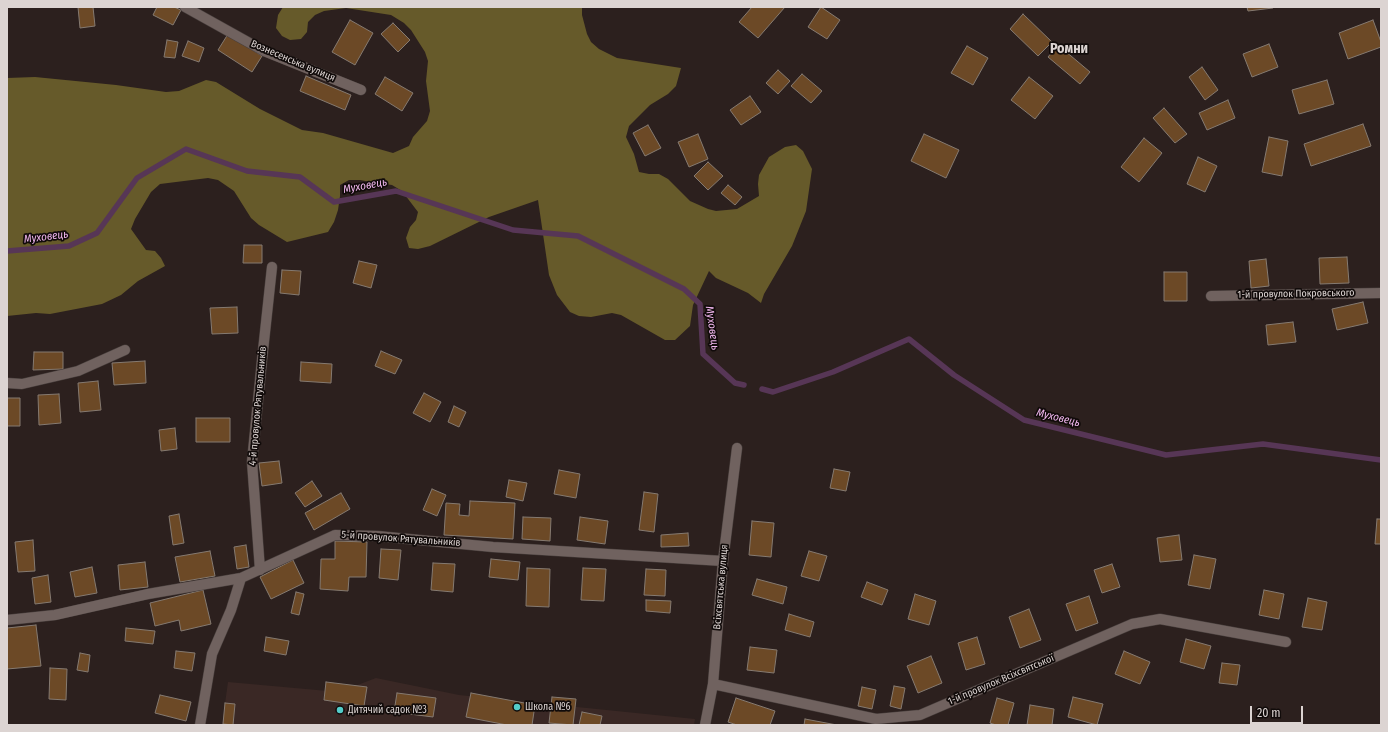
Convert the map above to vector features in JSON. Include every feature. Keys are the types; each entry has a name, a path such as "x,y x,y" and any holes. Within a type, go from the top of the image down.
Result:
{"street":[{"name":"Вознесенська вулиця","path":"185,7 264,51 361,90"},
{"name":"4-й провулок Рятувальників","path":"260,570 252,462 272,267"},
{"name":"1-й провулок Покровського","path":"1211,296 1381,293"},
{"path":"7,383 22,384 78,371 125,350"},
{"name":"Всіхсвятська вулиця","path":"704,725 713,684 723,561 737,448"},
{"name":"5-й провулок Рятувальників","path":"241,578 335,535 377,536 493,547 723,561"},
{"path":"7,620 55,615 148,594 241,578 231,610 212,654 200,725"},
{"name":"1-й провулок Всіхсвятської","path":"713,684 876,719 920,715 1132,624 1160,619 1286,642"}],"shaded area":[{"path":"283,7 582,7 582,15 587,34 591,42 599,49 617,58 681,68 676,86 668,94 650,105 629,126 626,137 634,154 639,172 659,174 668,179 690,201 708,209 716,211 737,209 759,196 759,175 769,157 785,147 796,145 803,151 812,169 806,211 792,246 764,294 761,303 748,293 716,278 709,271 693,305 690,326 675,340 665,340 621,315 612,313 591,317 579,316 570,312 557,295 549,275 538,200 489,217 430,246 418,249 409,248 406,238 410,227 416,220 418,212 402,191 392,185 360,180 349,180 340,185 338,210 334,222 328,232 287,242 259,225 251,218 234,191 218,180 208,178 160,184 151,192 135,219 131,229 146,250 155,251 165,266 138,281 121,295 102,304 50,314 36,313 7,316 7,78 35,77 116,85 166,92 179,91 206,80 216,82 260,109 302,130 323,133 393,153 409,146 413,137 427,121 430,111 426,81 428,61 425,52 411,30 404,23 391,15 346,8 324,11 315,15 308,22 307,32 301,39 290,40 282,36 276,28 278,15"},
{"name":"Дитячий садок №3","path":"376,678 459,695 695,719 694,725 222,725 228,682 339,692"}],"building":[{"path":"78,7 93,7 95,26 80,28"},
{"path":"157,7 174,7 181,10 173,25 153,15"},
{"path":"752,7 785,7 758,38 739,22"},
{"path":"821,7 840,20 827,39 808,27"},
{"path":"1247,7 1273,7 1273,8 1248,11"},
{"path":"1023,14 1052,42 1038,56 1010,29"},
{"path":"350,20 373,33 355,65 332,52"},
{"path":"1373,20 1381,42 1381,47 1348,59 1339,33"},
{"path":"393,23 410,40 398,52 381,34"},
{"path":"228,34 262,56 252,72 218,50"},
{"path":"167,40 178,42 175,58 164,57"},
{"path":"188,41 204,48 199,62 182,56"},
{"path":"1269,44 1278,67 1252,77 1243,54"},
{"path":"1058,45 1090,72 1080,84 1048,57"},
{"path":"967,46 988,58 973,85 951,73"},
{"path":"1202,67 1218,90 1205,100 1189,77"},
{"path":"778,70 790,81 778,94 766,83"},
{"path":"802,74 822,91 811,103 791,86"},
{"path":"306,76 351,95 345,110 300,91"},
{"path":"385,77 413,93 402,111 375,94"},
{"path":"1029,77 1053,96 1035,119 1011,100"},
{"path":"1327,80 1334,104 1299,114 1292,90"},
{"path":"750,96 761,112 741,125 730,110"},
{"path":"1228,100 1235,118 1207,130 1199,113"},
{"path":"1164,108 1187,134 1175,143 1153,118"},
{"path":"1363,124 1371,146 1311,166 1304,144"},
{"path":"648,125 661,148 645,156 633,133"},
{"path":"698,134 708,159 689,167 678,142"},
{"path":"924,134 959,150 946,178 911,161"},
{"path":"1269,137 1288,141 1282,176 1262,172"},
{"path":"1144,138 1162,153 1139,182 1121,167"},
{"path":"1198,157 1217,166 1205,192 1187,184"},
{"path":"708,162 723,176 708,190 694,176"},
{"path":"728,185 742,197 735,205 721,193"},
{"path":"244,245 262,245 262,263 243,263"},
{"path":"1347,257 1349,283 1320,284 1319,258"},
{"path":"1266,259 1269,286 1251,288 1249,261"},
{"path":"359,261 377,265 371,288 353,283"},
{"path":"282,270 301,271 299,295 280,293"},
{"path":"1164,272 1187,272 1187,301 1164,301"},
{"path":"1363,302 1368,323 1337,330 1332,309"},
{"path":"237,307 238,333 212,334 210,308"},
{"path":"1293,322 1296,342 1268,345 1266,325"},
{"path":"381,351 402,360 395,374 375,366"},
{"path":"34,352 63,352 63,369 33,370"},
{"path":"145,361 146,383 114,385 112,363"},
{"path":"301,362 332,364 331,383 300,381"},
{"path":"98,381 101,410 80,412 78,383"},
{"path":"424,393 441,402 430,422 413,413"},
{"path":"59,394 61,423 39,425 38,395"},
{"path":"7,398 20,398 20,426 7,426"},
{"path":"454,406 466,412 459,427 448,422"},
{"path":"196,418 230,418 230,442 196,442"},
{"path":"175,428 177,449 161,451 159,430"},
{"path":"279,461 282,483 262,486 259,463"},
{"path":"834,469 850,472 846,491 830,488"},
{"path":"559,470 580,474 576,498 554,494"},
{"path":"509,480 527,483 523,501 506,497"},
{"path":"312,481 322,496 305,507 295,493"},
{"path":"432,489 446,495 437,516 423,510"},
{"path":"644,492 658,494 654,532 639,530"},
{"path":"341,493 350,509 314,530 305,513"},
{"path":"470,501 515,503 513,539 444,535 446,503 460,504 459,515 469,516"},
{"path":"179,514 184,543 173,545 169,516"},
{"path":"523,517 551,518 550,541 522,539"},
{"path":"580,517 608,521 605,544 577,540"},
{"path":"1377,519 1381,519 1381,544 1375,544"},
{"path":"752,521 774,523 771,557 749,555"},
{"path":"688,533 689,546 661,547 661,535"},
{"path":"1179,535 1182,560 1160,562 1157,538"},
{"path":"33,540 35,571 18,572 15,542"},
{"path":"335,541 367,542 366,577 349,577 348,591 320,589 321,559 335,559"},
{"path":"246,545 249,567 237,569 234,547"},
{"path":"381,549 401,550 398,580 379,578"},
{"path":"210,551 215,576 180,582 175,557"},
{"path":"809,551 827,556 819,581 801,576"},
{"path":"1194,555 1216,559 1210,589 1188,585"},
{"path":"491,559 520,562 518,580 489,577"},
{"path":"293,560 304,583 271,599 260,577"},
{"path":"145,562 148,587 120,590 118,565"},
{"path":"433,563 455,564 453,592 431,590"},
{"path":"1112,564 1120,587 1102,593 1094,570"},
{"path":"92,567 97,593 75,597 70,572"},
{"path":"527,568 550,569 549,607 526,606"},
{"path":"583,568 606,569 604,601 581,600"},
{"path":"646,569 666,570 665,596 644,595"},
{"path":"48,575 51,602 35,604 32,578"},
{"path":"757,579 787,587 783,604 752,595"},
{"path":"867,582 888,590 882,605 861,597"},
{"path":"203,590 211,624 181,631 179,620 155,626 150,603"},
{"path":"1264,590 1284,594 1279,619 1259,615"},
{"path":"296,592 304,594 299,615 291,613"},
{"path":"915,594 936,601 929,625 908,619"},
{"path":"1089,596 1098,623 1076,631 1066,604"},
{"path":"1308,598 1327,602 1322,630 1302,627"},
{"path":"646,600 671,601 670,613 646,611"},
{"path":"1029,609 1041,640 1020,648 1009,617"},
{"path":"789,614 814,622 810,637 785,630"},
{"path":"36,625 41,666 7,669 7,628"},
{"path":"126,628 155,631 153,644 125,641"},
{"path":"266,637 289,641 286,655 264,651"},
{"path":"977,637 985,664 966,670 958,643"},
{"path":"1186,639 1211,646 1204,669 1180,662"},
{"path":"750,647 777,650 774,673 747,670"},
{"path":"176,651 195,653 192,671 174,668"},
{"path":"1124,651 1150,662 1140,684 1115,674"},
{"path":"80,653 90,655 88,672 77,670"},
{"path":"931,656 942,683 918,693 907,666"},
{"path":"1222,663 1240,665 1237,685 1219,683"},
{"path":"50,668 67,669 66,700 49,699"},
{"path":"326,682 367,687 364,706 324,700"},
{"path":"894,686 905,688 901,709 890,706"},
{"path":"862,687 876,690 872,709 858,706"},
{"path":"397,693 436,698 433,717 394,712"},
{"path":"471,693 535,705 532,725 507,725 466,717"},
{"path":"160,695 191,702 186,721 155,713"},
{"path":"552,697 576,699 573,725 549,723"},
{"path":"1073,697 1103,704 1097,725 1068,717"},
{"path":"736,698 775,711 770,725 737,725 728,722"},
{"path":"997,698 1014,703 1008,725 996,725 990,723"},
{"path":"225,703 235,704 233,725 223,724"},
{"path":"1030,705 1054,709 1052,725 1027,725"},
{"path":"582,712 602,716 600,725 579,725"},
{"path":"805,719 837,725 804,725"}],"waterway":[{"name":"Муховець","path":"7,251 69,246 97,233 137,178 186,149 247,171 300,177 334,202 396,191 513,230 578,236 684,289 700,304 703,354 735,383 744,385"},
{"name":"Муховець","path":"762,389 773,392 833,372 909,339 954,375 1024,420 1166,455 1263,444 1381,460"}],"place":[{"name":"Школа №6","path":"517,707"},
{"name":"Дитячий садок №3","path":"340,710"}],"district":[{"name":"Ромни","path":"1069,49"}]}
